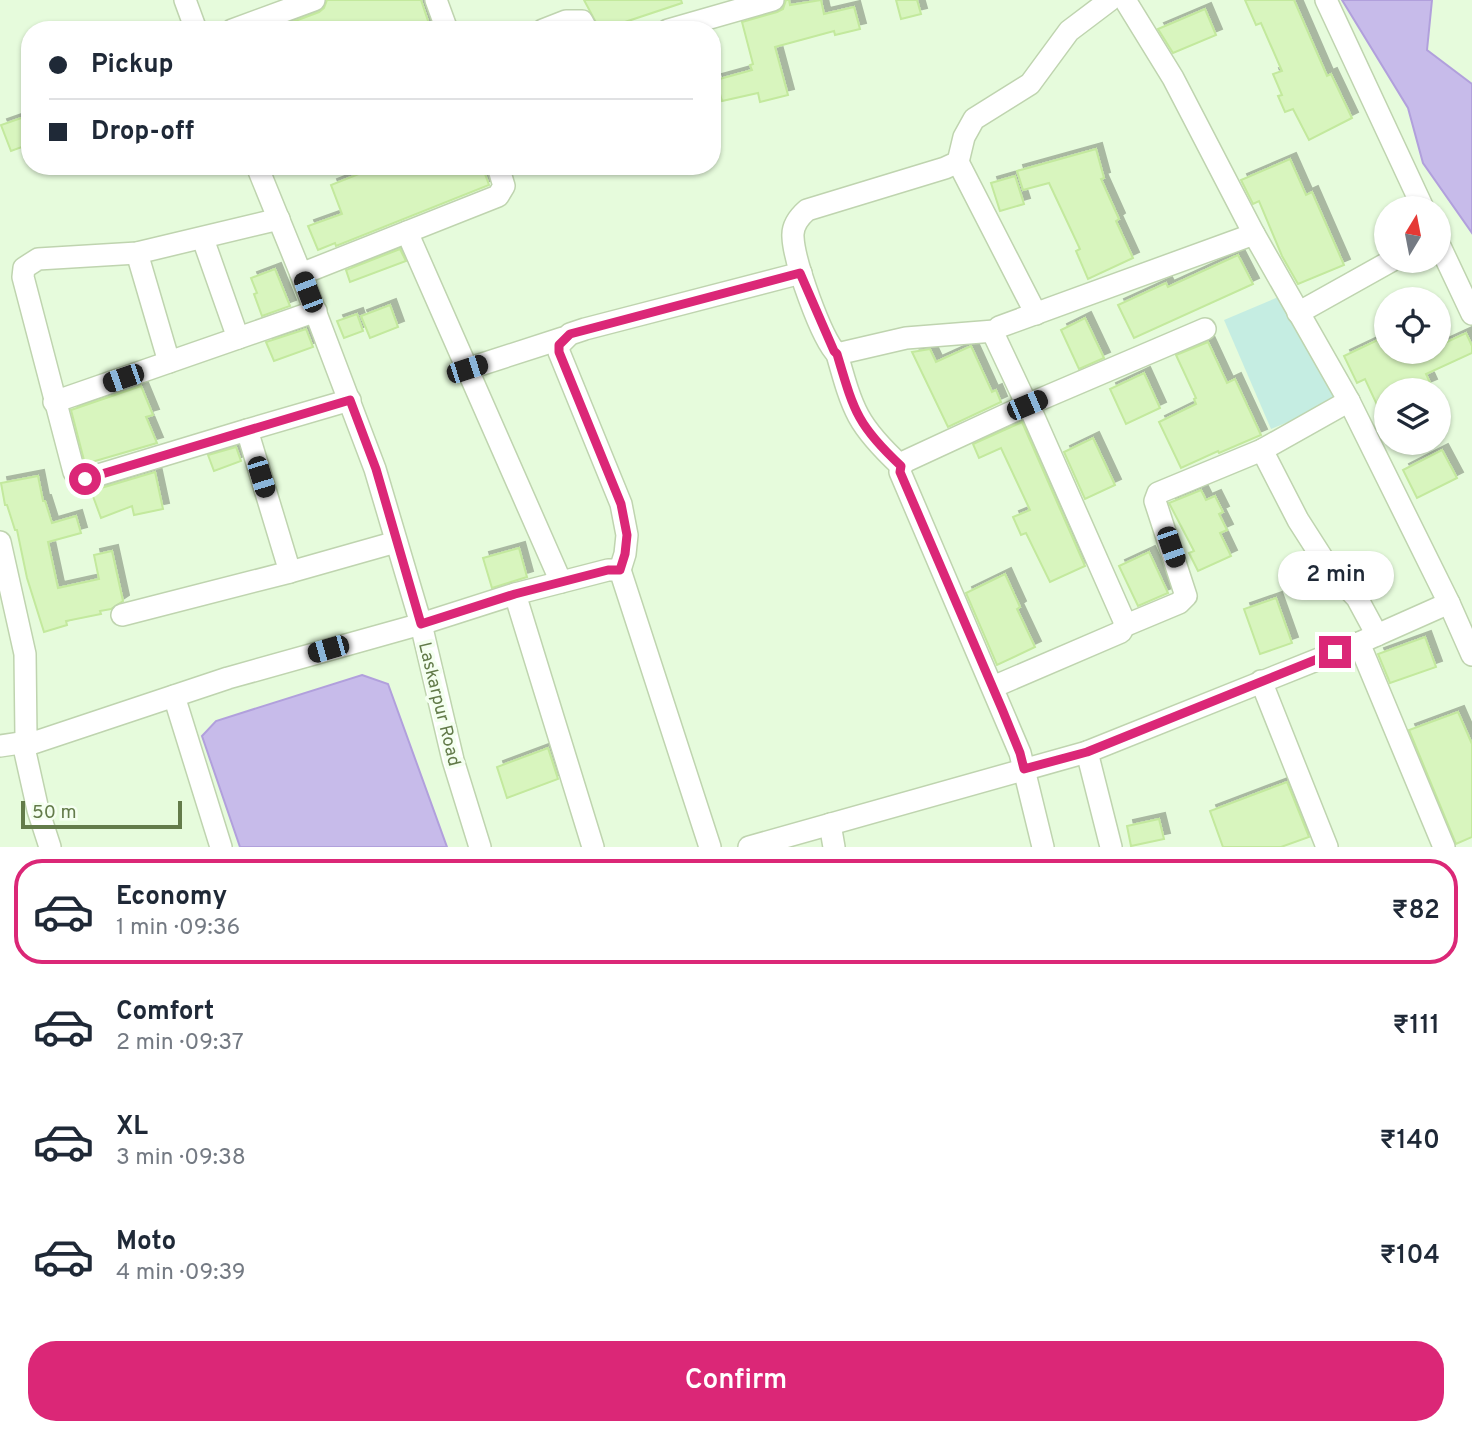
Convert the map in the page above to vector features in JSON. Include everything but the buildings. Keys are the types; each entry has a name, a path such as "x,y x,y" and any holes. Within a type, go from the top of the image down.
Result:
{"street":[{"path":"185,0 193,21"},
{"path":"257,21 314,0"},
{"path":"436,0 444,21"},
{"path":"700,21 773,0"},
{"path":"1035,314 958,162 964,137 974,119 1030,84 1069,31 1110,0"},
{"path":"1125,0 1173,78 1254,234 1349,401 1472,655"},
{"path":"1326,0 1417,196"},
{"path":"901,466 878,444 859,420 852,406 837,354 800,273 792,237 793,227 807,209 958,162"},
{"name":"Laskarpur Road","path":"261,175 376,469 421,624 453,760 480,847"},
{"path":"301,274 498,196 504,186 501,175"},
{"path":"279,219 137,253 38,259 24,268 23,277 71,467 79,477 85,479 350,400"},
{"path":"407,232 561,582"},
{"path":"837,354 906,338 994,331 1254,234"},
{"path":"204,239 238,338"},
{"path":"137,253 169,362"},
{"path":"1451,270 1472,314"},
{"path":"1298,313 1374,271"},
{"path":"467,369 625,318 800,273"},
{"path":"54,402 316,311"},
{"path":"1043,847 1020,753 900,472 901,466 906,461 1027,405 1205,329"},
{"path":"993,687 1121,632 1125,619 1030,408 994,338 994,331"},
{"path":"563,338 559,352 623,513 627,535 620,570 710,847"},
{"path":"1124,626 1180,603 1186,596 1155,501 1158,493 1262,450 1349,401"},
{"path":"247,430 290,572"},
{"path":"1262,450 1298,520 1330,570 1357,598 1368,639 1444,847"},
{"path":"0,542 25,654 25,742 38,810 50,847"},
{"path":"122,615 397,542"},
{"path":"0,746 33,743 279,663 421,624 515,594 608,570 620,570"},
{"path":"515,594 593,847"},
{"path":"749,847 1087,752 1368,639 1449,603"},
{"path":"1261,681 1320,846"},
{"path":"174,696 221,847"},
{"path":"1087,752 1111,847"},
{"path":"830,824 834,847"}],"shaded area":[{"path":"0,0 1472,0 1472,847 0,847"},
{"path":"1342,0 1432,0 1427,50 1472,84 1472,233 1451,203 1451,196 1446,196 1423,163 1408,108"},
{"path":"1283,295 1342,400 1271,429 1224,320"},
{"path":"362,675 388,684 447,847 240,847 202,736 216,721"}],"route":[{"path":"85,479 350,400 376,469 421,624 515,594 608,570 620,570 627,535 621,504 559,352 563,338 625,318 800,273 837,354 852,406 859,420 867,432 901,466 900,472 1002,709 1024,769 1087,752 1335,652"}]}
